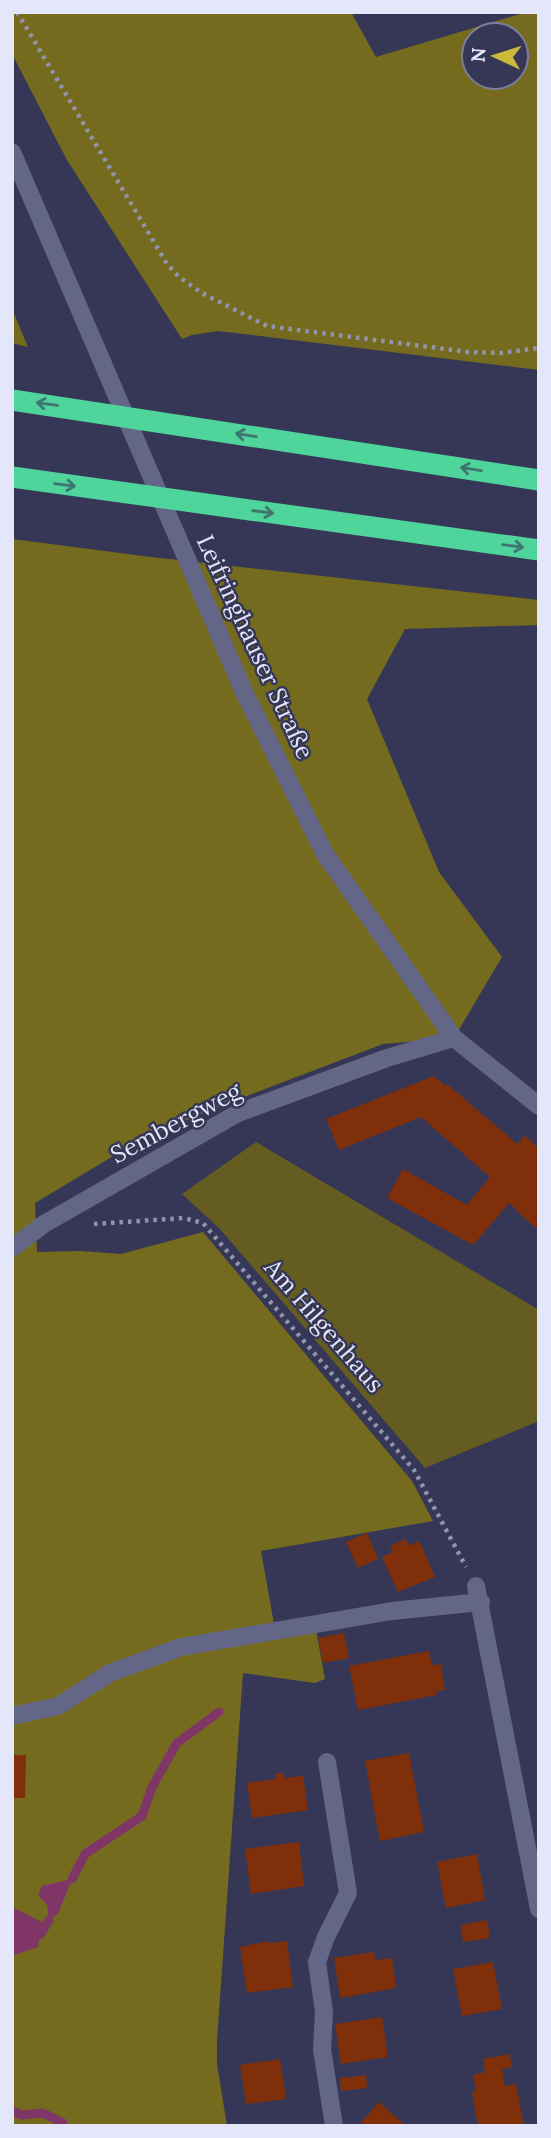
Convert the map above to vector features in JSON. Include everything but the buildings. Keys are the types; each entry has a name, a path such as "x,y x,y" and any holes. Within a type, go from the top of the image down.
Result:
{"highway":[{"path":"12,400 539,480"},
{"path":"12,477 539,550"}],"street":[{"name":"Leifringhauser Straße","path":"12,152 244,692 325,854 454,1038 539,1106"},
{"name":"Sembergweg","path":"12,1248 44,1224 239,1113 387,1058 454,1038"},
{"path":"12,1716 58,1706 110,1673 181,1647 478,1594 539,1909"},
{"path":"327,1762 348,1893 317,1962 324,2012 322,2049 334,2126"}],"path":[{"path":"17,12 167,264 179,277 202,293 267,326 468,352 500,353 539,348"},
{"name":"Am Hilgenhaus","path":"85,1224 184,1218 203,1223 414,1470 478,1594"}],"shaded area":[{"path":"12,12 351,12 376,57 460,32 460,91 530,91 530,21 497,21 527,12 539,12 539,370 218,331 182,339 67,160 12,54"},
{"path":"12,309 28,347 12,343"},
{"path":"12,539 539,600 539,625 405,629 367,699 439,872 502,957 454,1038 383,1044 221,1106 140,1140 35,1203 37,1252 121,1254 203,1232 412,1481 433,1521 261,1551 274,1624 316,1630 325,1679 315,1683 243,1673 217,2040 217,2064 227,2126 12,2126"},
{"path":"256,1142 539,1310 539,1421 425,1468 220,1229 182,1194"},
{"path":"72,1879 58,1914 49,1920 47,1905 38,1895 42,1886"},
{"path":"12,1907 42,1922 38,1947 12,1956"}],"waterway":[{"path":"72,1879 85,1854 142,1816 152,1787 177,1743 219,1712"},
{"path":"40,1935 49,1920"},
{"path":"12,2111 22,2115 43,2113 63,2123"}]}
